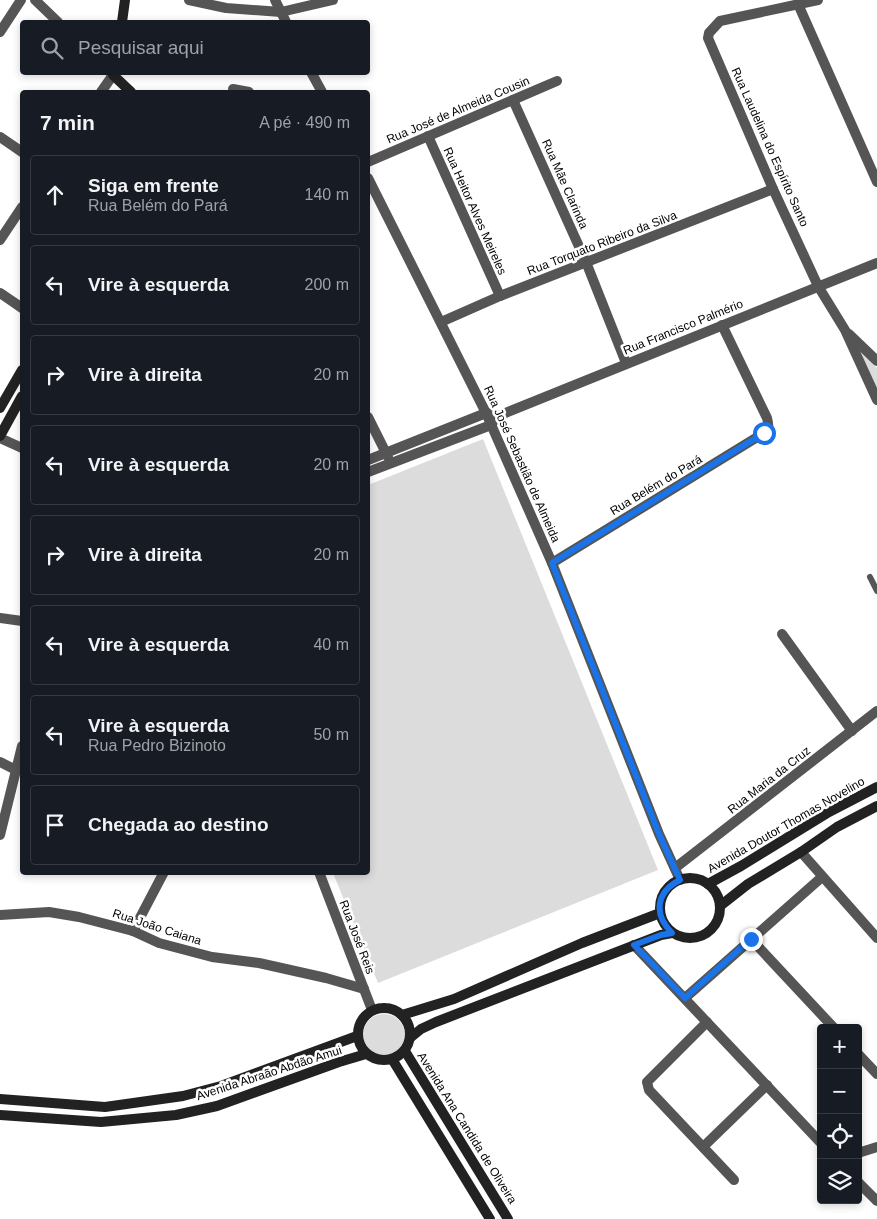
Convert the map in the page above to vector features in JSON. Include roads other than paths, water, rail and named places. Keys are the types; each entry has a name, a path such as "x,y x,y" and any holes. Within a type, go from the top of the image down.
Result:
{"main road":[{"path":"122,20 125,0"},
{"path":"114,75 129,90"},
{"path":"0,408 20,373"},
{"path":"0,437 20,400"},
{"name":"Avenida Doutor Thomas Novelino","path":"708,884 829,812 877,787"},
{"path":"720,906 748,884 838,827 877,806"},
{"path":"690,878 708,884 714,890 720,906 719,916 715,925 709,932 691,939 672,933 662,921 660,914 660,905 666,889 680,880 690,878"},
{"path":"402,1015 454,999 582,943 660,914"},
{"path":"410,1038 410,1030 402,1015 385,1008 372,1010 361,1021 357,1036 366,1054 379,1060 392,1059 404,1050 410,1038 421,1029 436,1022 634,945 672,933"},
{"name":"Avenida Abraão Abdão Amui","path":"0,1099 106,1107 184,1096 221,1086 357,1036"},
{"name":"Avenida Ana Candida de Oliveira","path":"404,1050 508,1219"},
{"name":"Avenida Abraão Abdão Amui","path":"0,1115 101,1122 176,1115 217,1106 366,1054"},
{"path":"392,1059 490,1219"}],"street":[{"path":"0,32 21,0"},
{"path":"35,0 56,20"},
{"path":"189,0 226,8 281,12 333,0"},
{"path":"275,0 285,20"},
{"path":"818,0 798,4 877,182"},
{"name":"Rua Laudelina do Espírito Santo","path":"798,4 720,21 709,33 708,38 773,189 818,286 845,330"},
{"path":"102,90 111,75"},
{"path":"313,75 321,90"},
{"name":"Rua José de Almeida Cousin","path":"370,161 557,81"},
{"path":"233,89 238,90"},
{"name":"Rua Mãe Clarinda","path":"513,100 586,262 626,363"},
{"name":"Rua Heitor Alves Meireles","path":"428,136 500,296"},
{"path":"0,137 20,151"},
{"name":"Rua José Sebastião de Almeida","path":"370,182 486,413 552,563 659,834 680,880"},
{"name":"Rua Torquato Ribeiro da Silva","path":"441,322 500,296 773,189"},
{"path":"0,240 20,211"},
{"name":"Rua Francisco Palmério","path":"498,416 877,263"},
{"path":"0,293 20,307"},
{"name":"Rua Belém do Pará","path":"552,563 764,433 769,425 768,418 722,324"},
{"path":"845,330 877,362"},
{"path":"845,330 877,400"},
{"path":"370,459 486,413 498,416 491,425 370,471"},
{"path":"370,421 390,463"},
{"path":"0,437 20,447"},
{"path":"0,618 20,622"},
{"path":"782,634 852,731"},
{"name":"Rua Maria da Cruz","path":"675,868 877,711"},
{"path":"0,835 20,754"},
{"path":"0,762 16,770"},
{"path":"801,852 877,938"},
{"path":"133,931 162,875"},
{"name":"Rua José Reis","path":"320,875 372,1010"},
{"path":"685,998 822,877"},
{"name":"Rua João Caiana","path":"0,915 49,912 79,916 133,931 159,943 212,957 259,963 326,978 364,989"},
{"path":"751,939 830,1024"},
{"path":"634,945 817,1140"},
{"path":"707,1022 647,1082 649,1090 734,1180"},
{"path":"862,1058 877,1074"},
{"path":"703,1147 767,1085"},
{"path":"862,1151 877,1147"},
{"path":"862,1186 877,1202"}],"lane":[{"path":"870,577 877,591"}]}
